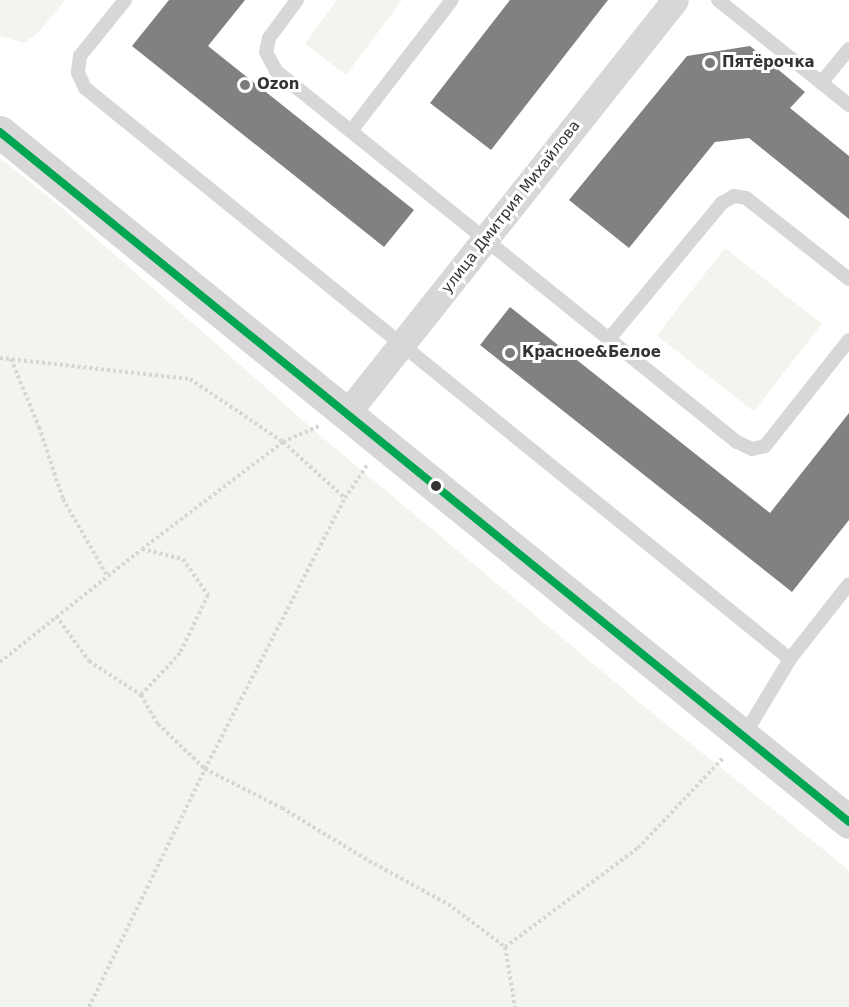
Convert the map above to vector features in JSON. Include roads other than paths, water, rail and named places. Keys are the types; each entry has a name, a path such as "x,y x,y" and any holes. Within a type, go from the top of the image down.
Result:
{"street":[{"name":"улица Дмитрия Михайлова","path":"347,413 675,0"},
{"path":"0,132 849,822"}],"lane":[{"path":"125,0 80,56 78,73 85,88 790,659"},
{"path":"297,0 274,28 266,52 276,71 737,442 752,449 765,446 849,340"},
{"path":"351,131 452,0"},
{"path":"718,0 849,105"},
{"path":"821,83 849,49"},
{"path":"609,339 722,202 734,196 746,198 849,279"},
{"path":"743,737 790,659 849,584"}],"place":[{"name":"Пятёрочка","path":"710,63"},
{"name":"Ozon","path":"245,85"},
{"name":"Красное&Белое","path":"510,353"}]}
